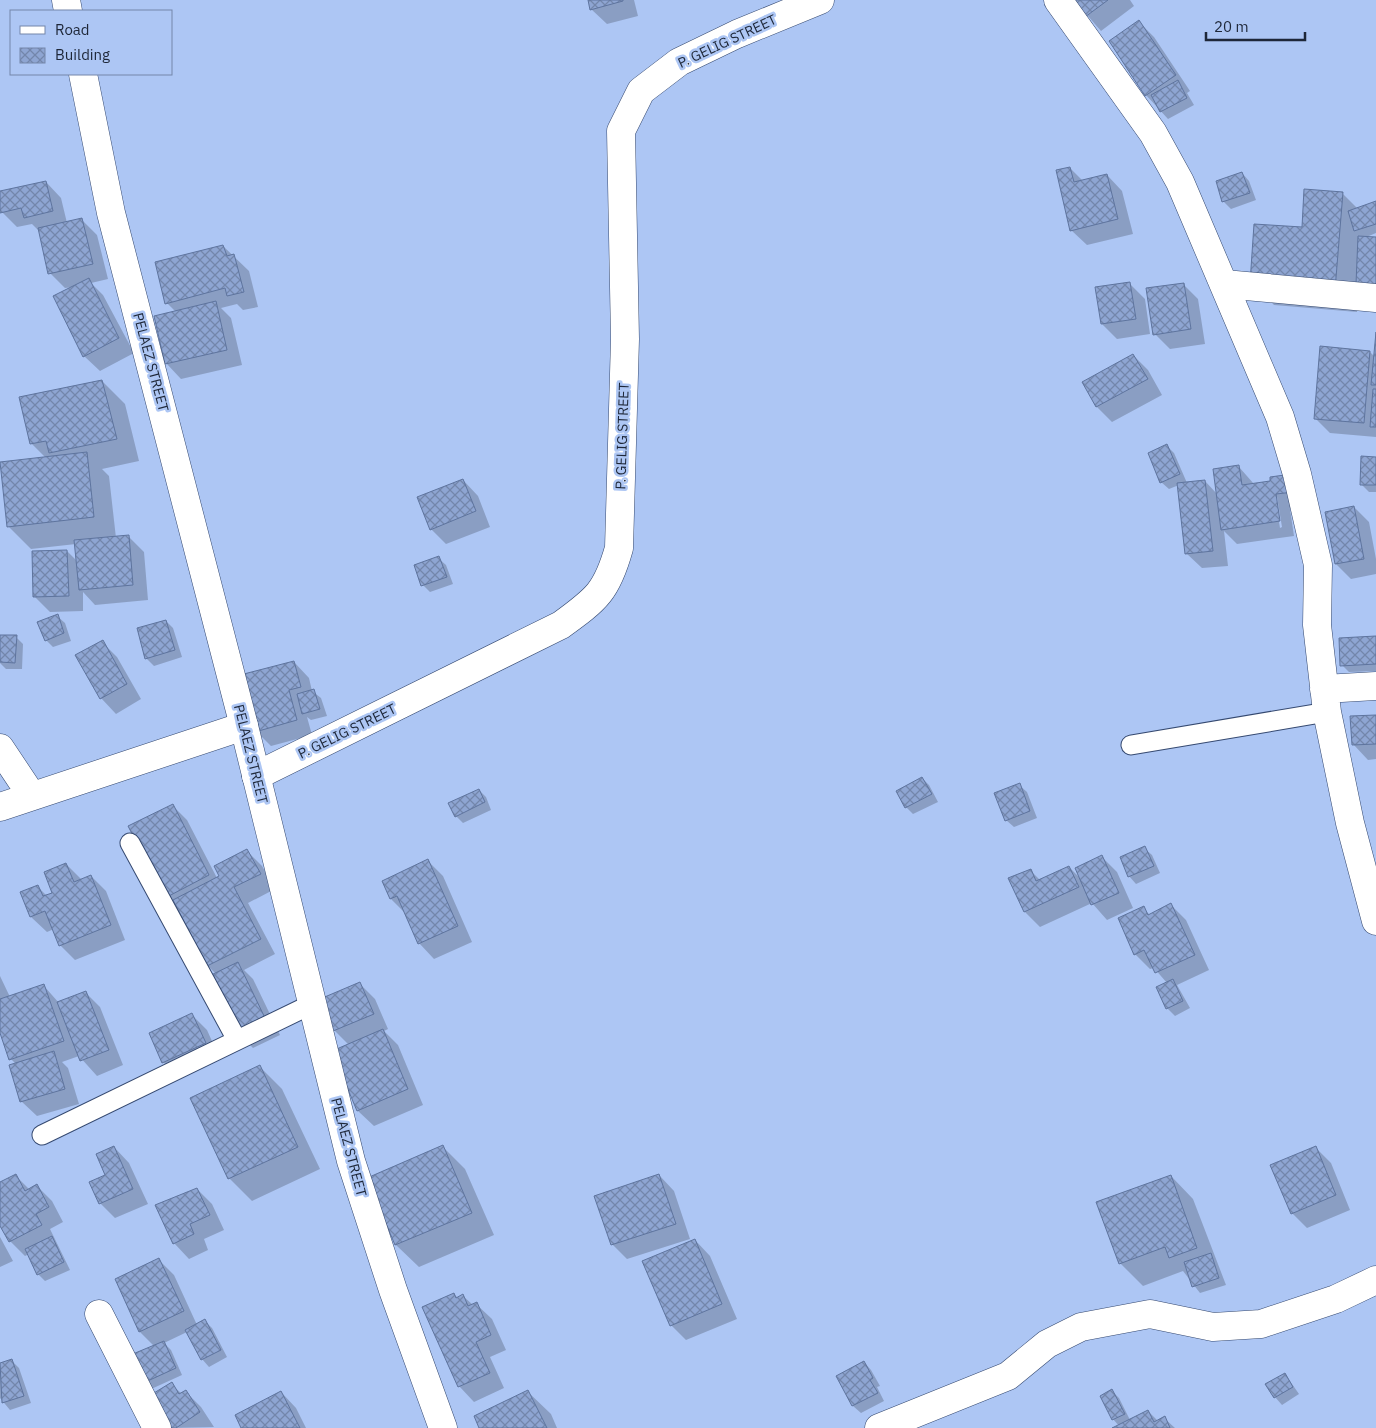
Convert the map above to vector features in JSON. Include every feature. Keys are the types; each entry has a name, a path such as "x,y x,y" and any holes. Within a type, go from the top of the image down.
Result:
{"street":[{"name":"P. GELIG STREET","path":"256,776 561,624 589,604 603,591 613,570 619,548 625,339 621,131 641,91 679,62 738,34 820,0"},
{"path":"1058,0 1154,133 1180,182 1280,416 1310,523 1318,565 1317,625 1326,700 1350,824 1376,920"},
{"name":"PELAEZ STREET","path":"83,75 111,212 244,726 351,1161 393,1290 442,1428"},
{"path":"1224,284 1376,298"},
{"path":"1326,700 1376,686"},
{"path":"0,806 244,726"},
{"path":"0,748 32,796"},
{"path":"879,1428 1008,1376 1048,1344 1082,1327 1150,1314 1213,1327 1261,1324 1336,1299 1376,1280"},
{"path":"99,1314 157,1428"}],"lane":[{"path":"1131,745 1326,700"},
{"path":"130,843 237,1040"},
{"path":"42,1135 312,1004"}],"building":[{"path":"588,0 623,0 623,1 590,10"},
{"path":"1072,0 1108,0 1085,17"},
{"path":"1139,20 1176,75 1145,96 1109,41"},
{"path":"1178,80 1187,98 1160,112 1151,95"},
{"path":"1070,167 1074,182 1107,174 1118,219 1070,231 1056,170"},
{"path":"1242,172 1250,193 1222,202 1216,181"},
{"path":"46,181 53,211 24,218 21,208 0,213 0,191"},
{"path":"1304,189 1343,192 1335,290 1250,283 1254,224 1302,227"},
{"path":"1376,201 1376,224 1354,231 1348,211"},
{"path":"82,218 93,264 48,274 38,228"},
{"path":"1358,236 1376,237 1376,286 1356,284"},
{"path":"223,245 227,256 234,254 244,292 227,296 225,288 165,304 155,262"},
{"path":"89,278 119,338 83,357 53,296"},
{"path":"1130,282 1136,319 1101,324 1095,287"},
{"path":"1184,283 1191,329 1153,335 1146,288"},
{"path":"216,301 227,350 165,364 154,316"},
{"path":"1376,332 1376,385 1371,385"},
{"path":"1320,346 1370,351 1364,423 1314,419"},
{"path":"1133,354 1148,379 1096,407 1082,382"},
{"path":"102,380 117,439 49,453 46,441 30,444 19,397"},
{"path":"1373,389 1376,389 1376,427 1370,427"},
{"path":"1167,444 1180,474 1160,483 1148,453"},
{"path":"87,452 94,517 7,527 0,462"},
{"path":"1361,456 1376,457 1376,485 1360,485"},
{"path":"1239,465 1242,485 1270,481 1270,477 1292,474 1294,492 1276,494 1280,521 1221,530 1213,469"},
{"path":"463,479 476,511 430,530 417,497"},
{"path":"1205,480 1213,551 1185,554 1177,483"},
{"path":"1354,506 1364,559 1335,564 1325,512"},
{"path":"129,535 133,585 79,590 74,540"},
{"path":"67,550 69,596 33,597 32,551"},
{"path":"439,556 447,577 421,586 414,565"},
{"path":"58,614 64,633 45,641 37,622"},
{"path":"166,620 175,650 145,659 137,628"},
{"path":"0,635 17,635 15,663 0,662"},
{"path":"1376,636 1376,664 1340,666 1339,638"},
{"path":"103,640 127,684 100,699 75,655"},
{"path":"294,661 301,687 289,690 297,720 255,732 240,675"},
{"path":"314,689 320,709 302,714 297,694"},
{"path":"1376,715 1376,744 1352,745 1350,716"},
{"path":"922,777 932,794 905,808 896,791"},
{"path":"1020,783 1030,811 1005,821 994,793"},
{"path":"479,789 485,802 455,817 448,803"},
{"path":"173,804 209,875 165,898 128,826"},
{"path":"1145,846 1154,866 1128,877 1120,857"},
{"path":"247,849 261,874 234,887 261,939 207,966 173,900 219,876 214,866"},
{"path":"1102,855 1119,893 1091,905 1075,868"},
{"path":"428,859 458,926 418,944 397,896 390,899 382,881"},
{"path":"66,863 74,882 91,875 111,925 59,946 45,911 30,917 20,892 38,885 43,896 52,893 44,872"},
{"path":"1069,866 1079,887 1024,912 1008,878 1031,869 1036,881"},
{"path":"1171,903 1195,955 1155,973 1144,950 1134,955 1118,918 1144,906 1148,915"},
{"path":"238,962 266,1020 237,1034 209,976"},
{"path":"1173,979 1183,1001 1166,1009 1156,987"},
{"path":"360,982 374,1014 333,1031 320,999"},
{"path":"44,984 64,1041 9,1060 0,1033 0,999"},
{"path":"86,991 109,1050 80,1061 57,1002"},
{"path":"192,1013 206,1043 162,1063 149,1033"},
{"path":"383,1029 408,1089 357,1111 332,1051"},
{"path":"54,1051 65,1089 20,1102 9,1065"},
{"path":"260,1065 298,1147 228,1179 190,1098"},
{"path":"443,1145 472,1213 395,1245 367,1178"},
{"path":"114,1146 133,1189 99,1204 89,1182 105,1175 96,1154"},
{"path":"1316,1146 1336,1195 1291,1214 1270,1165"},
{"path":"16,1174 25,1191 37,1184 49,1207 36,1214 42,1225 9,1242 0,1226 0,1182"},
{"path":"659,1174 676,1224 611,1245 594,1196"},
{"path":"1171,1175 1197,1248 1169,1258 1165,1247 1119,1264 1096,1202"},
{"path":"197,1188 210,1215 190,1224 194,1234 173,1244 155,1205"},
{"path":"52,1236 64,1262 37,1275 25,1249"},
{"path":"695,1239 722,1304 670,1326 642,1261"},
{"path":"1211,1253 1219,1278 1192,1287 1184,1262"},
{"path":"159,1258 184,1311 139,1332 115,1279"},
{"path":"454,1293 456,1298 463,1294 468,1306 477,1302 491,1335 476,1342 490,1373 458,1387 422,1307"},
{"path":"205,1319 221,1350 201,1360 185,1330"},
{"path":"164,1341 176,1368 141,1384 128,1356"},
{"path":"12,1359 24,1396 2,1403 0,1363"},
{"path":"864,1361 873,1378 870,1380 878,1393 852,1406 836,1376"},
{"path":"1285,1373 1293,1387 1274,1398 1265,1384"},
{"path":"172,1382 179,1394 186,1390 200,1412 176,1428 169,1428 149,1396"},
{"path":"1112,1389 1125,1414 1112,1420 1100,1396"},
{"path":"528,1390 547,1428 479,1428 474,1416"},
{"path":"281,1391 300,1428 241,1428 235,1415"},
{"path":"1148,1410 1154,1422 1165,1416 1170,1428 1112,1428"}]}
